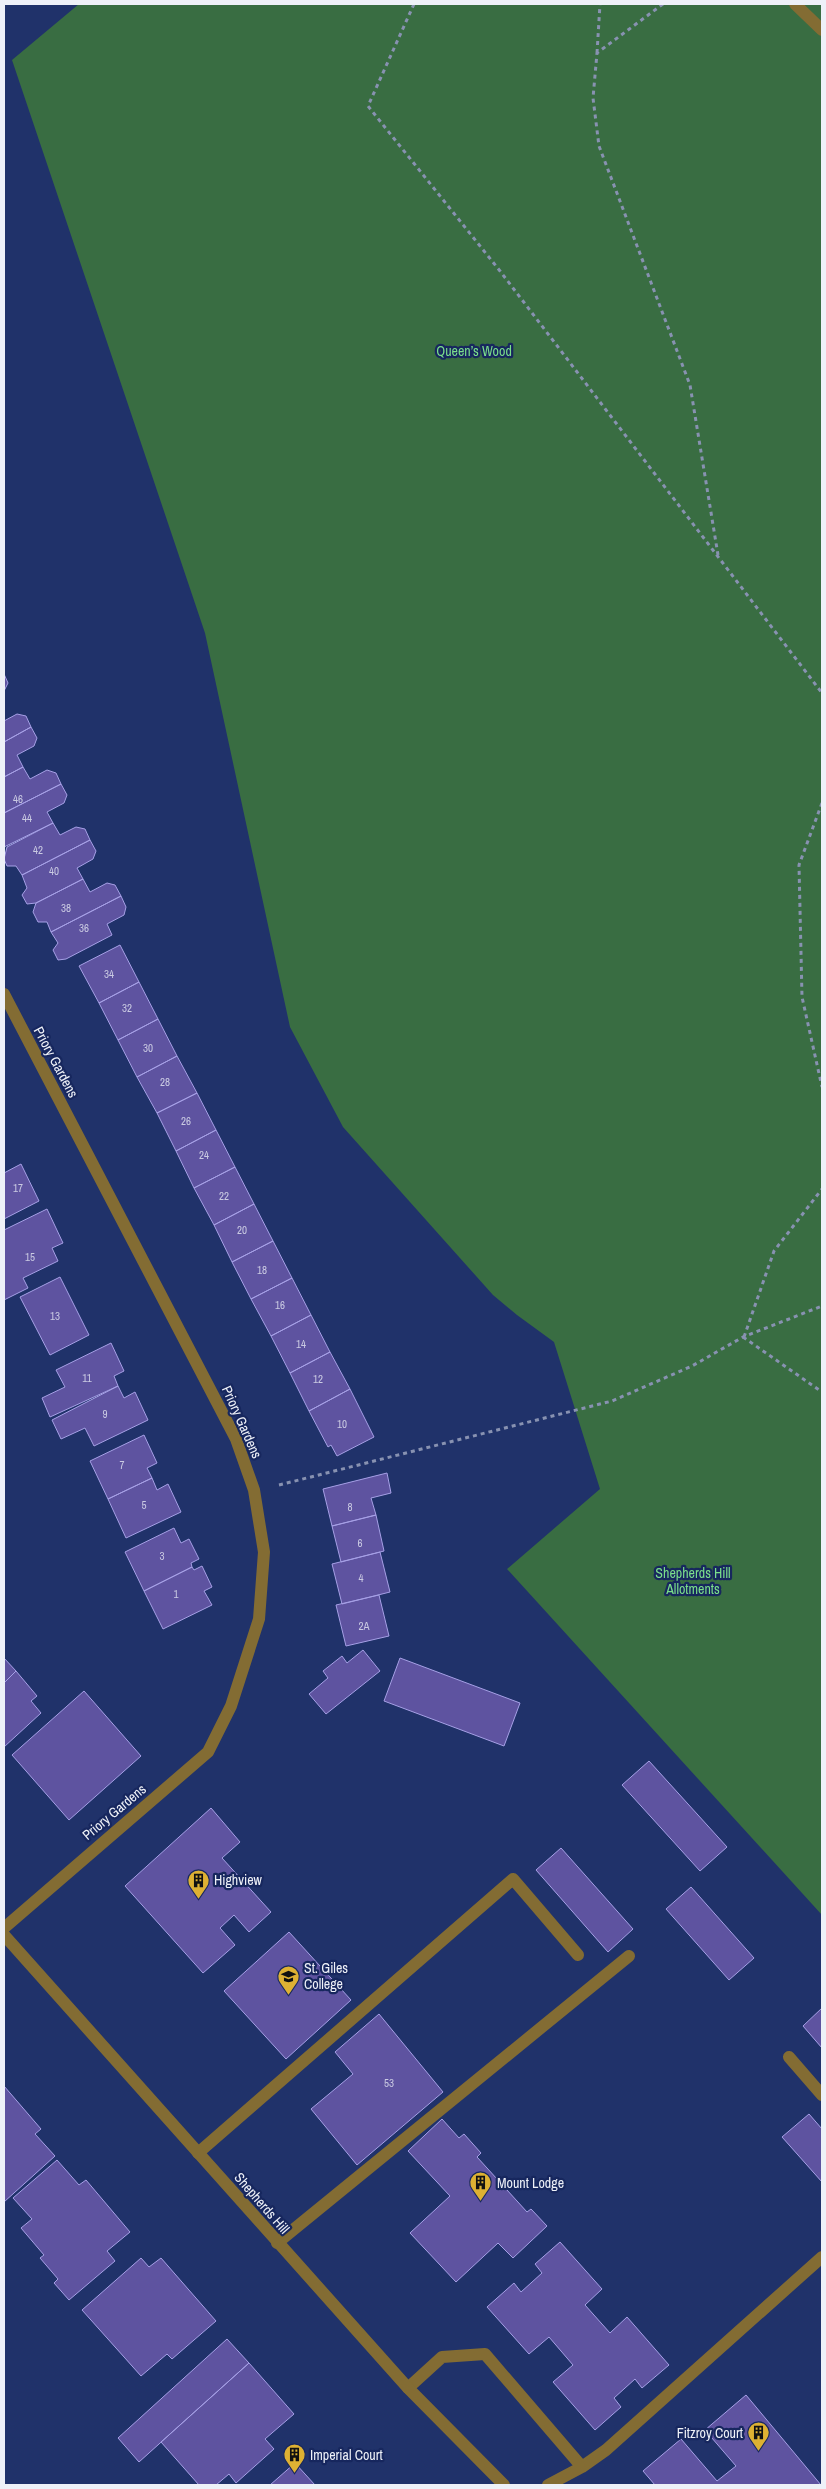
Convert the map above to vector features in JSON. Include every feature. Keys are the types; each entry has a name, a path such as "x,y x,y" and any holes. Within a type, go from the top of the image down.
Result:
{"street":[{"path":"795,4 822,30"},
{"name":"Priory Gardens","path":"4,994 236,1439 254,1490 264,1552 259,1619 231,1706 208,1752 4,1928"},
{"path":"198,2153 514,1879 578,1955"},
{"name":"Shepherds Hill","path":"4,1935 408,2388 504,2485"},
{"path":"277,2243 629,1956"},
{"path":"789,2057 822,2095"},
{"path":"548,2485 582,2467 606,2450 822,2257"},
{"path":"408,2388 442,2357 485,2354 582,2467"}],"path":[{"path":"414,4 368,106 500,271 822,693"},
{"path":"600,4 593,98 599,146 690,385 718,556"},
{"path":"597,53 663,4"},
{"path":"822,803 799,866 802,997 822,1087"},
{"path":"744,1337 774,1251 822,1189"},
{"path":"282,1484 612,1401 692,1366 744,1337 822,1306"},
{"path":"744,1337 822,1392"}],"green space":[{"name":"Queen’s Wood","path":"79,4 822,4 822,1915 507,1569 600,1489 554,1342 493,1295 343,1127 290,1027 205,633 12,60"}],"building":[{"path":"4,674 8,683 4,691"},
{"path":"17,714 26,716 31,727 4,742 4,721"},
{"path":"31,727 37,738 34,746 17,755 23,767 4,777 4,742"},
{"path":"23,767 30,779 47,770 56,773 61,784 4,813 4,777"},
{"path":"61,784 67,795 64,803 47,812 53,823 4,847 4,813"},
{"path":"53,823 60,835 76,827 85,829 90,840 22,875 16,866 7,866 4,859 7,847"},
{"path":"90,840 96,851 93,859 77,868 83,879 36,903 27,904 22,895 27,888 22,875"},
{"path":"83,879 90,892 107,883 115,885 121,896 51,932 47,922 38,922 33,912 36,903"},
{"path":"121,896 126,907 124,915 107,924 112,935 66,959 58,960 53,950 58,943 51,932"},
{"path":"120,945 139,982 99,1003 79,966"},
{"path":"139,982 158,1019 118,1040 99,1003"},
{"path":"158,1019 177,1056 137,1077 118,1040"},
{"path":"177,1056 197,1093 157,1113 137,1077"},
{"path":"197,1093 216,1130 176,1151 157,1113"},
{"path":"216,1130 235,1167 194,1188 176,1151"},
{"path":"21,1164 39,1201 4,1219 4,1173"},
{"path":"235,1167 254,1204 214,1225 194,1188"},
{"path":"254,1204 273,1241 232,1262 214,1225"},
{"path":"47,1209 63,1243 52,1248 58,1261 23,1278 28,1288 4,1300 4,1230"},
{"path":"273,1241 292,1278 251,1299 232,1262"},
{"path":"60,1277 89,1335 50,1355 20,1297"},
{"path":"292,1278 311,1315 271,1336 251,1299"},
{"path":"311,1315 330,1352 290,1373 271,1336"},
{"path":"111,1343 124,1371 114,1376 118,1386 50,1417 42,1398 65,1387 56,1370"},
{"path":"330,1352 350,1389 309,1411 290,1373"},
{"path":"118,1386 124,1398 135,1392 148,1420 94,1446 85,1428 61,1439 52,1420"},
{"path":"350,1389 374,1437 337,1456 331,1445 328,1447 309,1411"},
{"path":"144,1435 157,1463 147,1468 152,1478 108,1499 90,1461"},
{"path":"387,1473 391,1493 371,1498 376,1515 332,1526 323,1489"},
{"path":"152,1478 157,1490 168,1484 181,1512 126,1538 108,1499"},
{"path":"376,1515 384,1551 341,1562 332,1526"},
{"path":"174,1528 181,1543 189,1539 199,1559 191,1563 192,1567 144,1591 125,1552"},
{"path":"380,1552 390,1592 342,1604 332,1564"},
{"path":"202,1566 212,1587 204,1591 212,1605 163,1629 144,1591 192,1567 194,1570"},
{"path":"379,1595 389,1636 346,1646 336,1605"},
{"path":"363,1650 380,1671 326,1714 309,1694 328,1678 323,1671 342,1656 347,1663"},
{"path":"4,1658 16,1671 4,1683"},
{"path":"400,1658 520,1703 504,1746 384,1701"},
{"path":"16,1671 37,1696 31,1701 41,1713 4,1747 4,1683"},
{"path":"84,1691 141,1756 69,1820 12,1755"},
{"path":"649,1761 727,1847 700,1871 622,1785"},
{"name":"Highview","path":"211,1808 240,1842 222,1858 271,1912 249,1932 234,1915 220,1928 235,1945 203,1973 125,1886"},
{"path":"561,1848 633,1929 608,1952 536,1870"},
{"path":"691,1887 754,1958 729,1980 666,1909"},
{"name":"St. Giles College","path":"289,1932 351,2000 286,2059 224,1991"},
{"path":"822,2008 822,2048 803,2026"},
{"path":"379,2014 443,2092 357,2165 311,2109 353,2074 335,2052"},
{"path":"4,2086 41,2129 35,2134 55,2156 4,2202"},
{"path":"809,2114 822,2129 822,2182 782,2137"},
{"name":"Mount Lodge","path":"442,2119 459,2138 464,2134 481,2153 477,2157 527,2212 531,2209 547,2226 513,2258 498,2243 456,2282 410,2233 450,2196 408,2151"},
{"path":"57,2160 79,2185 86,2180 130,2232 107,2251 115,2261 69,2300 54,2283 58,2279 40,2258 44,2255 21,2228 32,2219 13,2198"},
{"path":"560,2242 602,2289 585,2305 610,2333 627,2317 669,2365 642,2388 635,2379 614,2398 621,2407 595,2430 553,2382 573,2365 549,2337 529,2354 487,2307 514,2283 521,2292 542,2273 535,2264"},
{"path":"141,2258 149,2267 161,2258 216,2321 172,2359 167,2354 141,2376 82,2310"},
{"path":"227,2339 249,2363 139,2462 118,2438"},
{"path":"249,2363 294,2414 265,2439 274,2449 236,2483 229,2474 216,2485 199,2485 161,2442"},
{"name":"Fitzroy Court","path":"746,2395 821,2485 655,2485 643,2471 681,2439 717,2481 736,2466 705,2430"},
{"name":"Imperial Court","path":"295,2463 315,2485 270,2485"}],"place":[{"name":"Highview","path":"198,1899"},
{"name":"St. Giles College","path":"288,1995"},
{"name":"Mount Lodge","path":"481,2202"},
{"name":"Fitzroy Court","path":"759,2452"},
{"name":"Imperial Court","path":"294,2474"}],"park label":[{"name":"Shepherds Hill Allotments","path":"693,1582"}]}
